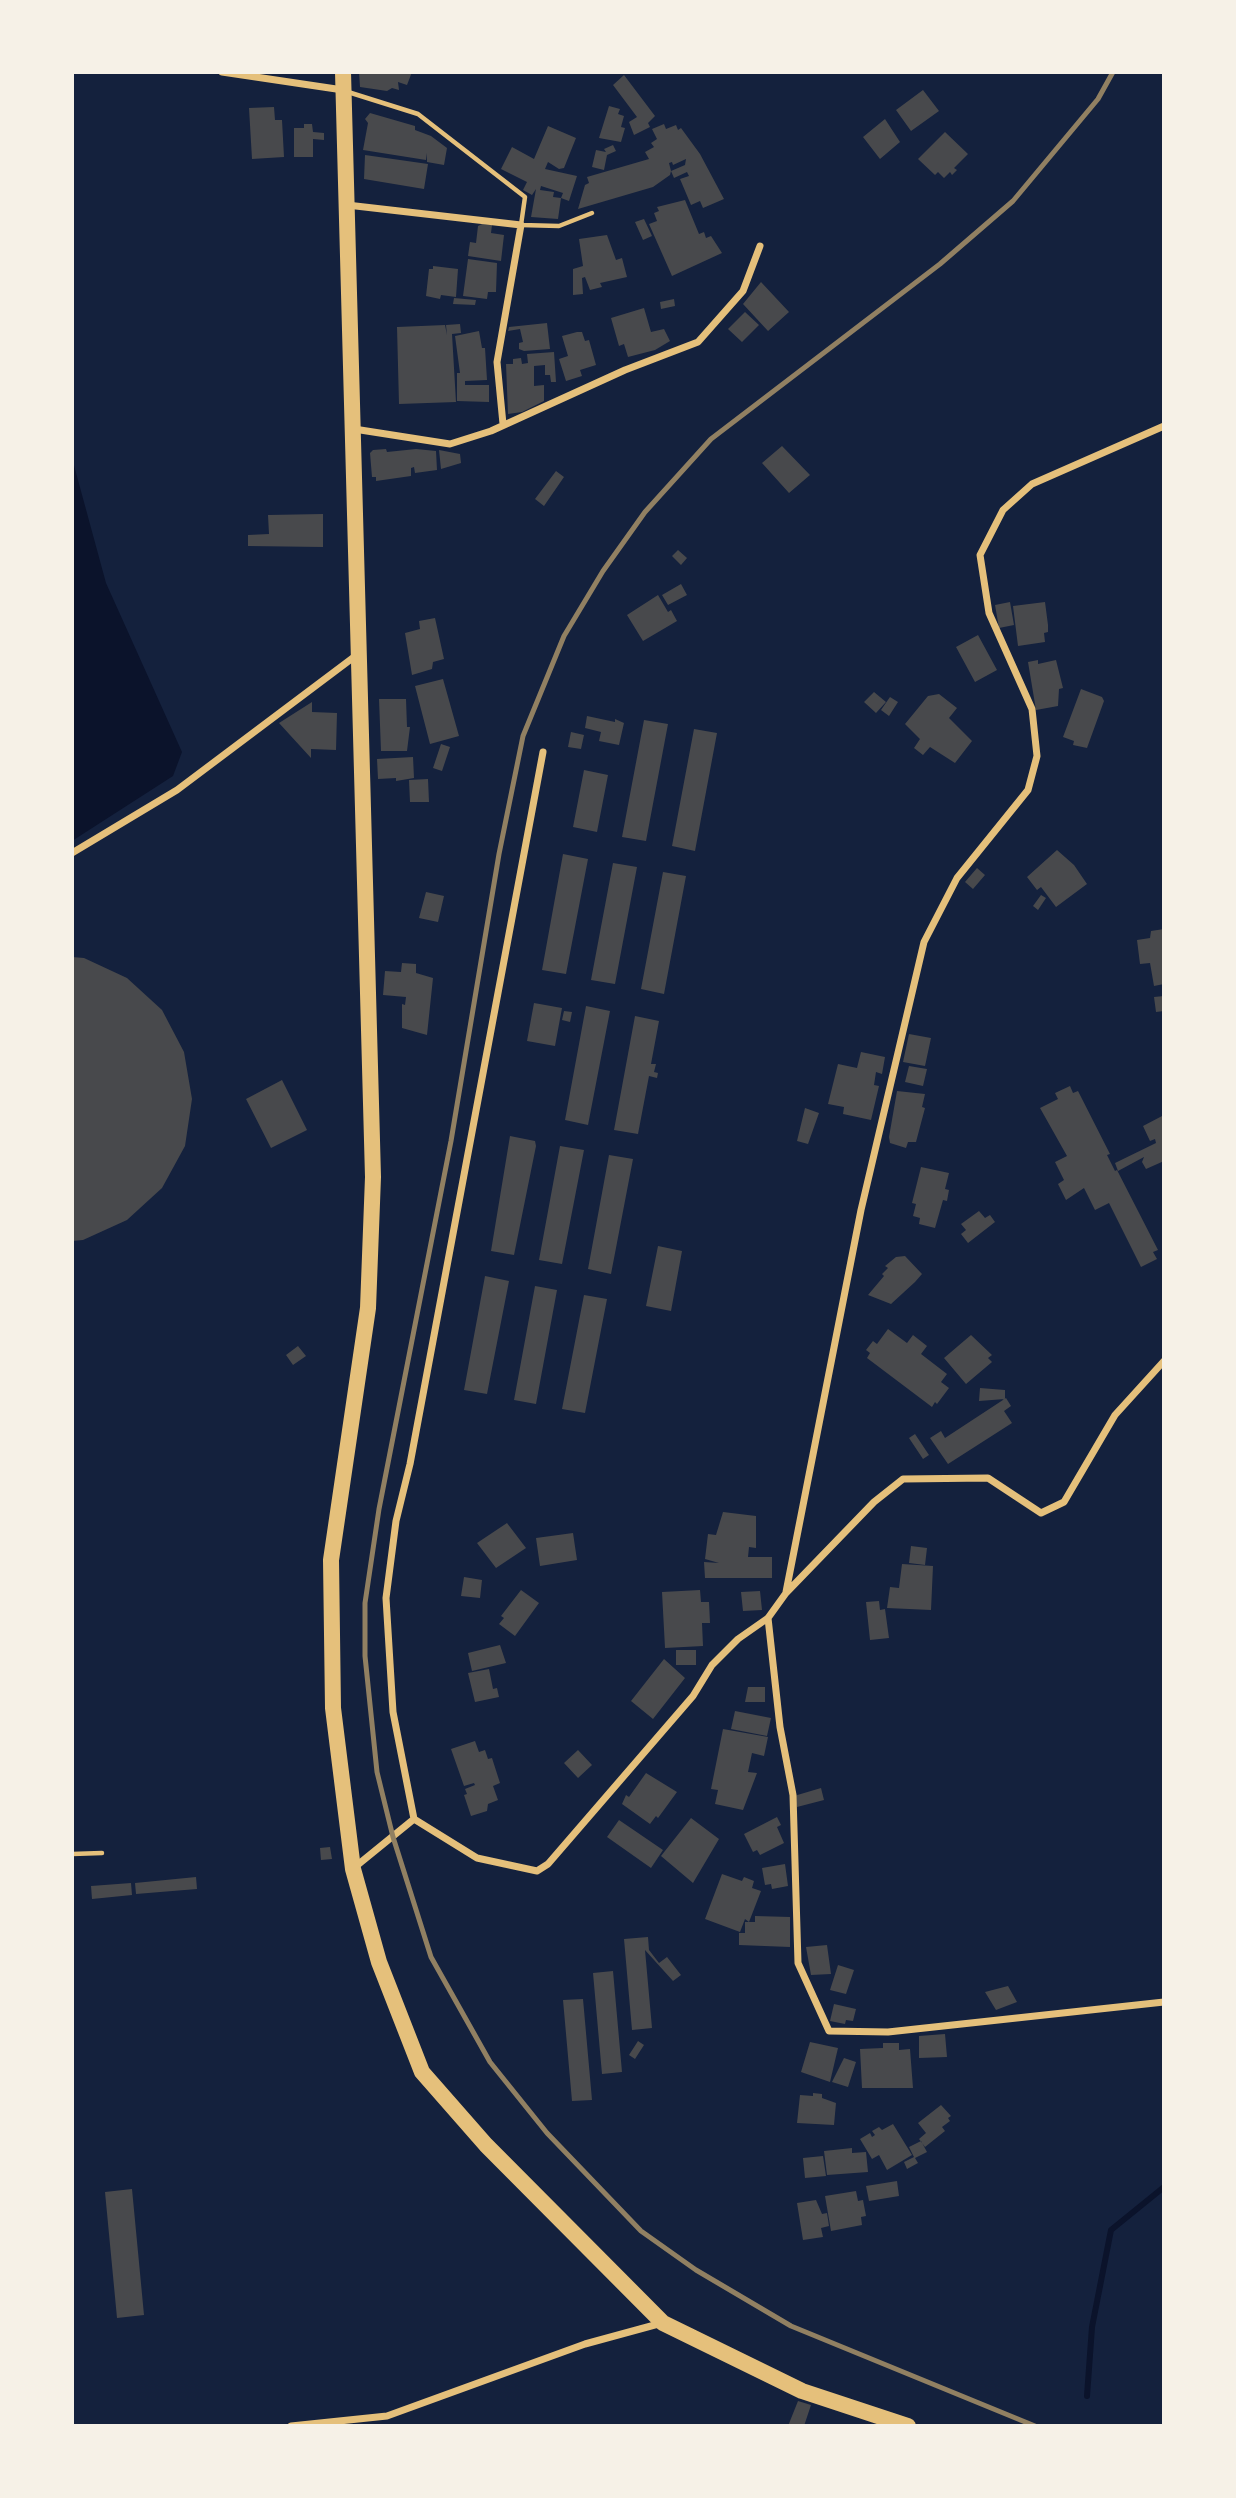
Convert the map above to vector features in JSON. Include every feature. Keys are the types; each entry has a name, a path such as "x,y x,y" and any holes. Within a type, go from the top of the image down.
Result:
{"highway":[{"path":"343,72 373,1177 368,1308 331,1560 333,1708 353,1869 379,1962 422,2072 486,2145 663,2323 802,2391 908,2426"}],"street":[{"path":"222,72 344,90"},
{"path":"347,205 521,225 496,362 503,424"},
{"path":"353,429 450,444 491,431 625,370 698,342 743,291 760,246"},
{"path":"786,1593 861,1210 924,942 957,878 1028,790 1037,756 1032,709 989,613 980,555 1003,510 1032,484 1164,426"},
{"path":"72,853 177,789 359,653"},
{"path":"543,752 410,1464 396,1521 386,1598 393,1712 414,1819 477,1858 537,1871 548,1864 693,1696 712,1665 738,1639 768,1618 786,1593 874,1502 903,1479 988,1479 1041,1513 1064,1502 1115,1415 1164,1361"},
{"path":"768,1618 780,1727 793,1795 798,1963 829,2031 888,2032 1164,2002"},
{"path":"353,1869 414,1819"},
{"path":"291,2426 387,2416 584,2344 663,2323"}],"lane":[{"path":"344,90 418,114 525,197 521,225 559,226 592,213"},
{"path":"72,1854 102,1853"}],"water":[{"path":"72,458 106,583 182,752 173,776 72,841"}],"building":[{"path":"359,72 412,72 407,85 398,82 399,90 392,88 387,91 360,87"},
{"path":"624,75 655,116 648,123 650,127 634,135 629,122 637,117 613,85"},
{"path":"923,90 939,111 911,131 896,110"},
{"path":"609,106 620,109 618,114 624,116 621,127 625,128 621,142 599,138"},
{"path":"274,107 275,120 282,120 284,157 252,159 249,108"},
{"path":"370,113 415,126 415,130 431,136 447,148 444,165 427,162 427,153 426,160 363,150 368,123 365,119"},
{"path":"885,119 900,142 880,159 863,137"},
{"path":"304,124 312,124 313,132 324,133 324,140 313,139 313,157 294,157 294,128 304,128"},
{"path":"664,124 666,129 676,125 678,130 681,128 700,154 724,199 703,208 700,201 691,205 680,179 689,176 687,172 674,178 671,171 670,175 653,187 578,209 585,185 589,183 587,177 649,159 645,152 654,147 651,143 657,139 652,129","holes":["686,159 685,165 671,171 669,163 672,162 673,165"]},
{"path":"548,126 576,138 564,168 559,169 548,162 545,169 577,176 569,201 561,198 558,219 531,217 536,189 532,195 523,190 527,182 501,169 512,147 534,159","holes":["541,186 563,193 561,198 553,197 554,192 540,190"]},
{"path":"945,132 968,154 954,168 957,170 952,175 950,172 944,178 938,172 935,175 918,159"},
{"path":"613,145 616,151 607,155 604,170 592,167 596,150 606,152 604,149"},
{"path":"365,155 428,164 424,189 364,179"},
{"path":"685,200 699,234 704,232 706,238 711,236 722,253 672,276 649,224 657,221 654,213 659,211 657,207"},
{"path":"644,219 652,236 643,240 635,222"},
{"path":"492,225 491,233 504,235 501,261 468,256 470,242 476,243 478,226"},
{"path":"607,235 616,260 622,258 627,277 600,283 602,287 590,290 585,277 582,278 583,294 573,295 573,269 583,266 579,239"},
{"path":"468,259 497,263 496,292 488,292 487,299 463,296"},
{"path":"433,266 458,269 456,297 441,295 440,299 426,296 429,269 433,269"},
{"path":"761,282 789,312 768,331 743,304"},
{"path":"454,298 476,300 475,305 453,304"},
{"path":"674,299 675,306 661,309 660,302"},
{"path":"644,308 651,332 664,329 670,341 655,350 628,357 624,344 619,346 611,318"},
{"path":"745,312 759,325 742,342 728,329"},
{"path":"547,323 550,349 519,349 519,343 523,342 520,329 508,331 509,327"},
{"path":"460,324 461,333 452,334 456,402 399,404 397,327 445,325 447,335 446,325"},
{"path":"479,331 482,348 485,348 487,380 465,381 465,385 489,385 489,402 457,401 457,373 460,373 455,336"},
{"path":"582,332 585,341 589,340 596,365 580,370 582,376 566,381 559,359 568,356 562,336"},
{"path":"554,352 556,382 551,382 550,375 545,375 545,365 534,366 534,386 544,385 544,401 522,412 508,414 506,364 513,364 513,359 521,358 522,364 528,363 527,354"},
{"path":"782,446 810,475 789,493 762,463"},
{"path":"386,449 387,452 416,449 436,451 437,470 415,473 414,467 411,468 411,476 376,481 376,477 372,477 370,453 373,450"},
{"path":"439,450 460,454 461,463 441,469"},
{"path":"556,471 564,477 544,506 535,499"},
{"path":"323,514 323,547 248,546 248,535 269,534 268,515"},
{"path":"678,550 687,558 681,565 672,556"},
{"path":"681,584 687,595 668,605 662,595"},
{"path":"658,595 677,621 643,641 627,615"},
{"path":"1010,602 1014,625 999,628 995,605"},
{"path":"1045,602 1048,632 1044,633 1045,642 1018,646 1013,606"},
{"path":"435,618 444,659 433,662 432,669 412,675 405,633 420,629 419,621"},
{"path":"978,635 997,670 975,682 956,647"},
{"path":"1038,660 1038,664 1056,660 1063,688 1059,689 1058,706 1036,710 1028,662"},
{"path":"443,679 459,736 430,744 415,686"},
{"path":"1081,689 1102,697 1104,701 1087,748 1073,745 1074,741 1063,737"},
{"path":"874,692 886,702 876,713 864,702"},
{"path":"939,694 957,708 949,718 972,741 955,763 930,747 923,755 914,748 920,739 905,724 928,696"},
{"path":"890,697 898,702 889,716 881,710"},
{"path":"379,699 406,699 407,727 410,727 407,751 381,751"},
{"path":"312,702 312,712 337,713 336,750 311,749 311,758 279,723"},
{"path":"587,716 615,722 615,719 624,723 619,745 599,741 601,732 585,728"},
{"path":"644,720 668,724 646,841 622,837"},
{"path":"694,729 717,733 695,851 672,846"},
{"path":"571,732 584,735 581,749 568,747"},
{"path":"441,744 450,747 442,771 433,768"},
{"path":"413,757 414,778 396,781 396,778 378,779 377,759"},
{"path":"584,770 608,775 597,832 573,827"},
{"path":"428,779 429,802 410,802 409,780"},
{"path":"1057,850 1074,865 1087,884 1056,907 1041,887 1037,890 1027,877"},
{"path":"563,854 588,859 566,974 542,970"},
{"path":"613,863 637,867 615,984 591,980"},
{"path":"977,868 985,875 973,889 965,882"},
{"path":"663,872 686,876 664,994 641,989"},
{"path":"426,892 444,896 438,922 419,918"},
{"path":"1041,895 1046,898 1038,910 1033,906"},
{"path":"1164,929 1164,984 1154,986 1150,963 1140,964 1137,940 1150,938 1151,931"},
{"path":"72,957 84,958 127,978 162,1010 184,1052 192,1099 185,1146 162,1188 127,1220 83,1240 72,1241"},
{"path":"402,963 416,964 416,973 433,978 427,1035 402,1028 402,1004 405,1005 406,997 383,995 385,971 401,972"},
{"path":"1164,996 1164,1011 1156,1012 1154,997"},
{"path":"534,1003 562,1008 555,1046 527,1041"},
{"path":"586,1006 610,1011 588,1125 565,1120"},
{"path":"564,1011 572,1012 570,1022 562,1020"},
{"path":"635,1016 659,1021 651,1064 656,1064 654,1072 658,1073 657,1078 649,1076 638,1134 614,1130"},
{"path":"909,1034 931,1038 925,1066 903,1062"},
{"path":"861,1052 885,1057 882,1074 876,1072 874,1085 879,1086 871,1120 843,1114 844,1107 828,1104 838,1064 857,1068"},
{"path":"909,1066 927,1069 923,1086 905,1082"},
{"path":"282,1080 307,1130 271,1148 246,1099"},
{"path":"1070,1086 1073,1093 1078,1091 1110,1154 1107,1155 1115,1171 1117,1170 1158,1250 1153,1252 1157,1259 1141,1267 1109,1203 1095,1210 1084,1188 1066,1200 1058,1184 1064,1180 1055,1162 1067,1156 1040,1108 1058,1099 1055,1093"},
{"path":"897,1091 925,1094 922,1107 925,1108 916,1142 908,1142 906,1148 890,1143 889,1137"},
{"path":"805,1108 819,1113 808,1144 797,1141"},
{"path":"1164,1115 1164,1161 1146,1169 1142,1162 1144,1157 1118,1171 1115,1163 1156,1143 1155,1139 1150,1141 1143,1126"},
{"path":"510,1136 535,1141 536,1146 514,1255 491,1251"},
{"path":"560,1146 584,1150 562,1264 539,1260"},
{"path":"609,1155 633,1159 611,1274 588,1269"},
{"path":"921,1167 949,1173 945,1189 949,1190 947,1201 943,1200 935,1228 919,1224 920,1218 913,1216 916,1204 912,1203"},
{"path":"979,1211 985,1218 990,1215 995,1222 968,1243 961,1234 966,1230 961,1224"},
{"path":"658,1246 682,1251 671,1311 646,1306"},
{"path":"905,1256 922,1274 915,1282 891,1304 868,1295 884,1276 882,1274 888,1268 885,1266 896,1257"},
{"path":"485,1276 509,1281 487,1394 464,1390"},
{"path":"535,1286 557,1290 536,1404 514,1400"},
{"path":"584,1295 607,1299 585,1413 562,1409"},
{"path":"888,1329 907,1343 913,1335 927,1346 921,1354 947,1374 941,1382 949,1388 937,1404 935,1402 932,1407 867,1358 870,1353 866,1350 873,1341 877,1344"},
{"path":"971,1335 992,1355 988,1358 992,1362 966,1384 944,1358"},
{"path":"298,1346 306,1356 293,1365 286,1355"},
{"path":"980,1388 1005,1390 1005,1399 979,1401"},
{"path":"1006,1398 1011,1406 1004,1411 1012,1423 948,1464 930,1438 941,1431 945,1438"},
{"path":"915,1434 929,1455 923,1459 909,1438"},
{"path":"723,1512 756,1516 756,1548 749,1547 748,1557 772,1557 772,1578 705,1578 704,1562 719,1563 705,1559 708,1534 716,1535"},
{"path":"507,1523 526,1548 496,1568 477,1543"},
{"path":"573,1533 577,1560 540,1566 536,1538"},
{"path":"911,1546 927,1548 925,1565 909,1563"},
{"path":"902,1564 933,1566 931,1610 887,1608 890,1587 899,1588"},
{"path":"464,1577 482,1580 480,1598 461,1596"},
{"path":"521,1590 539,1603 515,1636 499,1624 504,1618 501,1616"},
{"path":"700,1590 701,1602 709,1602 710,1623 702,1623 703,1646 665,1648 662,1592"},
{"path":"760,1591 762,1610 743,1611 741,1592"},
{"path":"879,1601 880,1610 885,1609 889,1638 870,1640 866,1602"},
{"path":"500,1645 506,1663 472,1671 468,1653"},
{"path":"676,1650 696,1650 696,1665 676,1665"},
{"path":"664,1659 685,1678 653,1719 631,1701"},
{"path":"489,1669 493,1689 497,1688 499,1697 475,1702 468,1673"},
{"path":"748,1687 765,1687 765,1702 745,1702"},
{"path":"735,1711 771,1718 767,1736 731,1729"},
{"path":"723,1729 768,1737 764,1756 752,1753 748,1772 757,1773 743,1810 715,1804 718,1790 711,1789"},
{"path":"475,1741 479,1752 485,1750 488,1759 492,1758 500,1783 493,1786 498,1800 488,1804 487,1811 471,1816 464,1795 467,1794 465,1789 475,1785 464,1786 451,1749"},
{"path":"578,1750 592,1765 578,1778 564,1763"},
{"path":"646,1773 677,1792 658,1818 656,1816 650,1824 622,1804 626,1795 629,1797"},
{"path":"821,1788 824,1800 797,1807 794,1796"},
{"path":"777,1817 781,1825 777,1827 784,1843 760,1855 757,1850 753,1852 744,1834"},
{"path":"691,1818 719,1839 693,1883 661,1856"},
{"path":"619,1820 663,1850 651,1868 607,1837"},
{"path":"330,1847 332,1859 321,1860 320,1848"},
{"path":"785,1864 788,1886 772,1889 771,1884 765,1885 762,1868"},
{"path":"722,1874 742,1881 744,1877 754,1881 752,1888 761,1891 749,1922 745,1919 740,1932 705,1919"},
{"path":"196,1877 197,1889 136,1894 135,1883"},
{"path":"131,1883 132,1895 92,1899 91,1886"},
{"path":"755,1916 790,1917 790,1947 739,1945 739,1933 745,1933 745,1922 755,1922"},
{"path":"648,1937 649,1950 659,1963 667,1957 681,1975 673,1981 645,1950 652,2028 632,2030 624,1939"},
{"path":"827,1945 831,1974 811,1975 806,1947"},
{"path":"838,1965 854,1970 846,1994 830,1990"},
{"path":"613,1971 622,2072 602,2074 593,1973"},
{"path":"1008,1986 1017,2002 996,2010 985,1992"},
{"path":"583,1999 592,2100 572,2101 563,2000"},
{"path":"834,2004 856,2009 853,2021 846,2020 845,2024 830,2021"},
{"path":"945,2034 947,2057 919,2058 919,2036"},
{"path":"638,2041 644,2045 635,2059 629,2055"},
{"path":"810,2042 838,2048 830,2082 801,2072"},
{"path":"883,2043 899,2043 899,2050 910,2049 913,2088 862,2088 860,2049 883,2048"},
{"path":"844,2058 856,2062 848,2087 832,2082"},
{"path":"813,2093 822,2094 822,2098 836,2103 834,2125 797,2123 800,2095 813,2096"},
{"path":"941,2105 951,2116 948,2118 950,2121 942,2127 945,2131 925,2147 919,2139 926,2133 918,2123"},
{"path":"893,2124 912,2155 887,2170 879,2155 872,2159 860,2139 870,2133 872,2137 875,2135 872,2131 879,2127 882,2130"},
{"path":"921,2141 927,2152 915,2158 918,2163 907,2169 904,2162 914,2157 909,2147"},
{"path":"852,2148 852,2153 866,2152 868,2172 827,2175 824,2151"},
{"path":"823,2156 826,2176 805,2178 803,2158"},
{"path":"897,2181 899,2196 869,2201 866,2186"},
{"path":"132,2189 144,2315 117,2318 105,2192"},
{"path":"856,2191 858,2201 863,2200 866,2216 861,2217 862,2225 831,2231 825,2196"},
{"path":"816,2200 822,2214 827,2213 829,2226 821,2228 823,2237 803,2240 797,2203"},
{"path":"798,2401 811,2405 804,2426 788,2426"}],"waterway":[{"path":"1087,2396 1092,2327 1111,2230 1164,2187"}],"railway":[{"path":"1035,2426 791,2326 696,2270 641,2231 547,2133 490,2062 431,1957 393,1837 377,1772 365,1656 365,1603 379,1509 451,1141 499,854 523,736 564,636 603,571 645,512 711,439 940,264 1013,201 1098,99 1113,72"}]}
